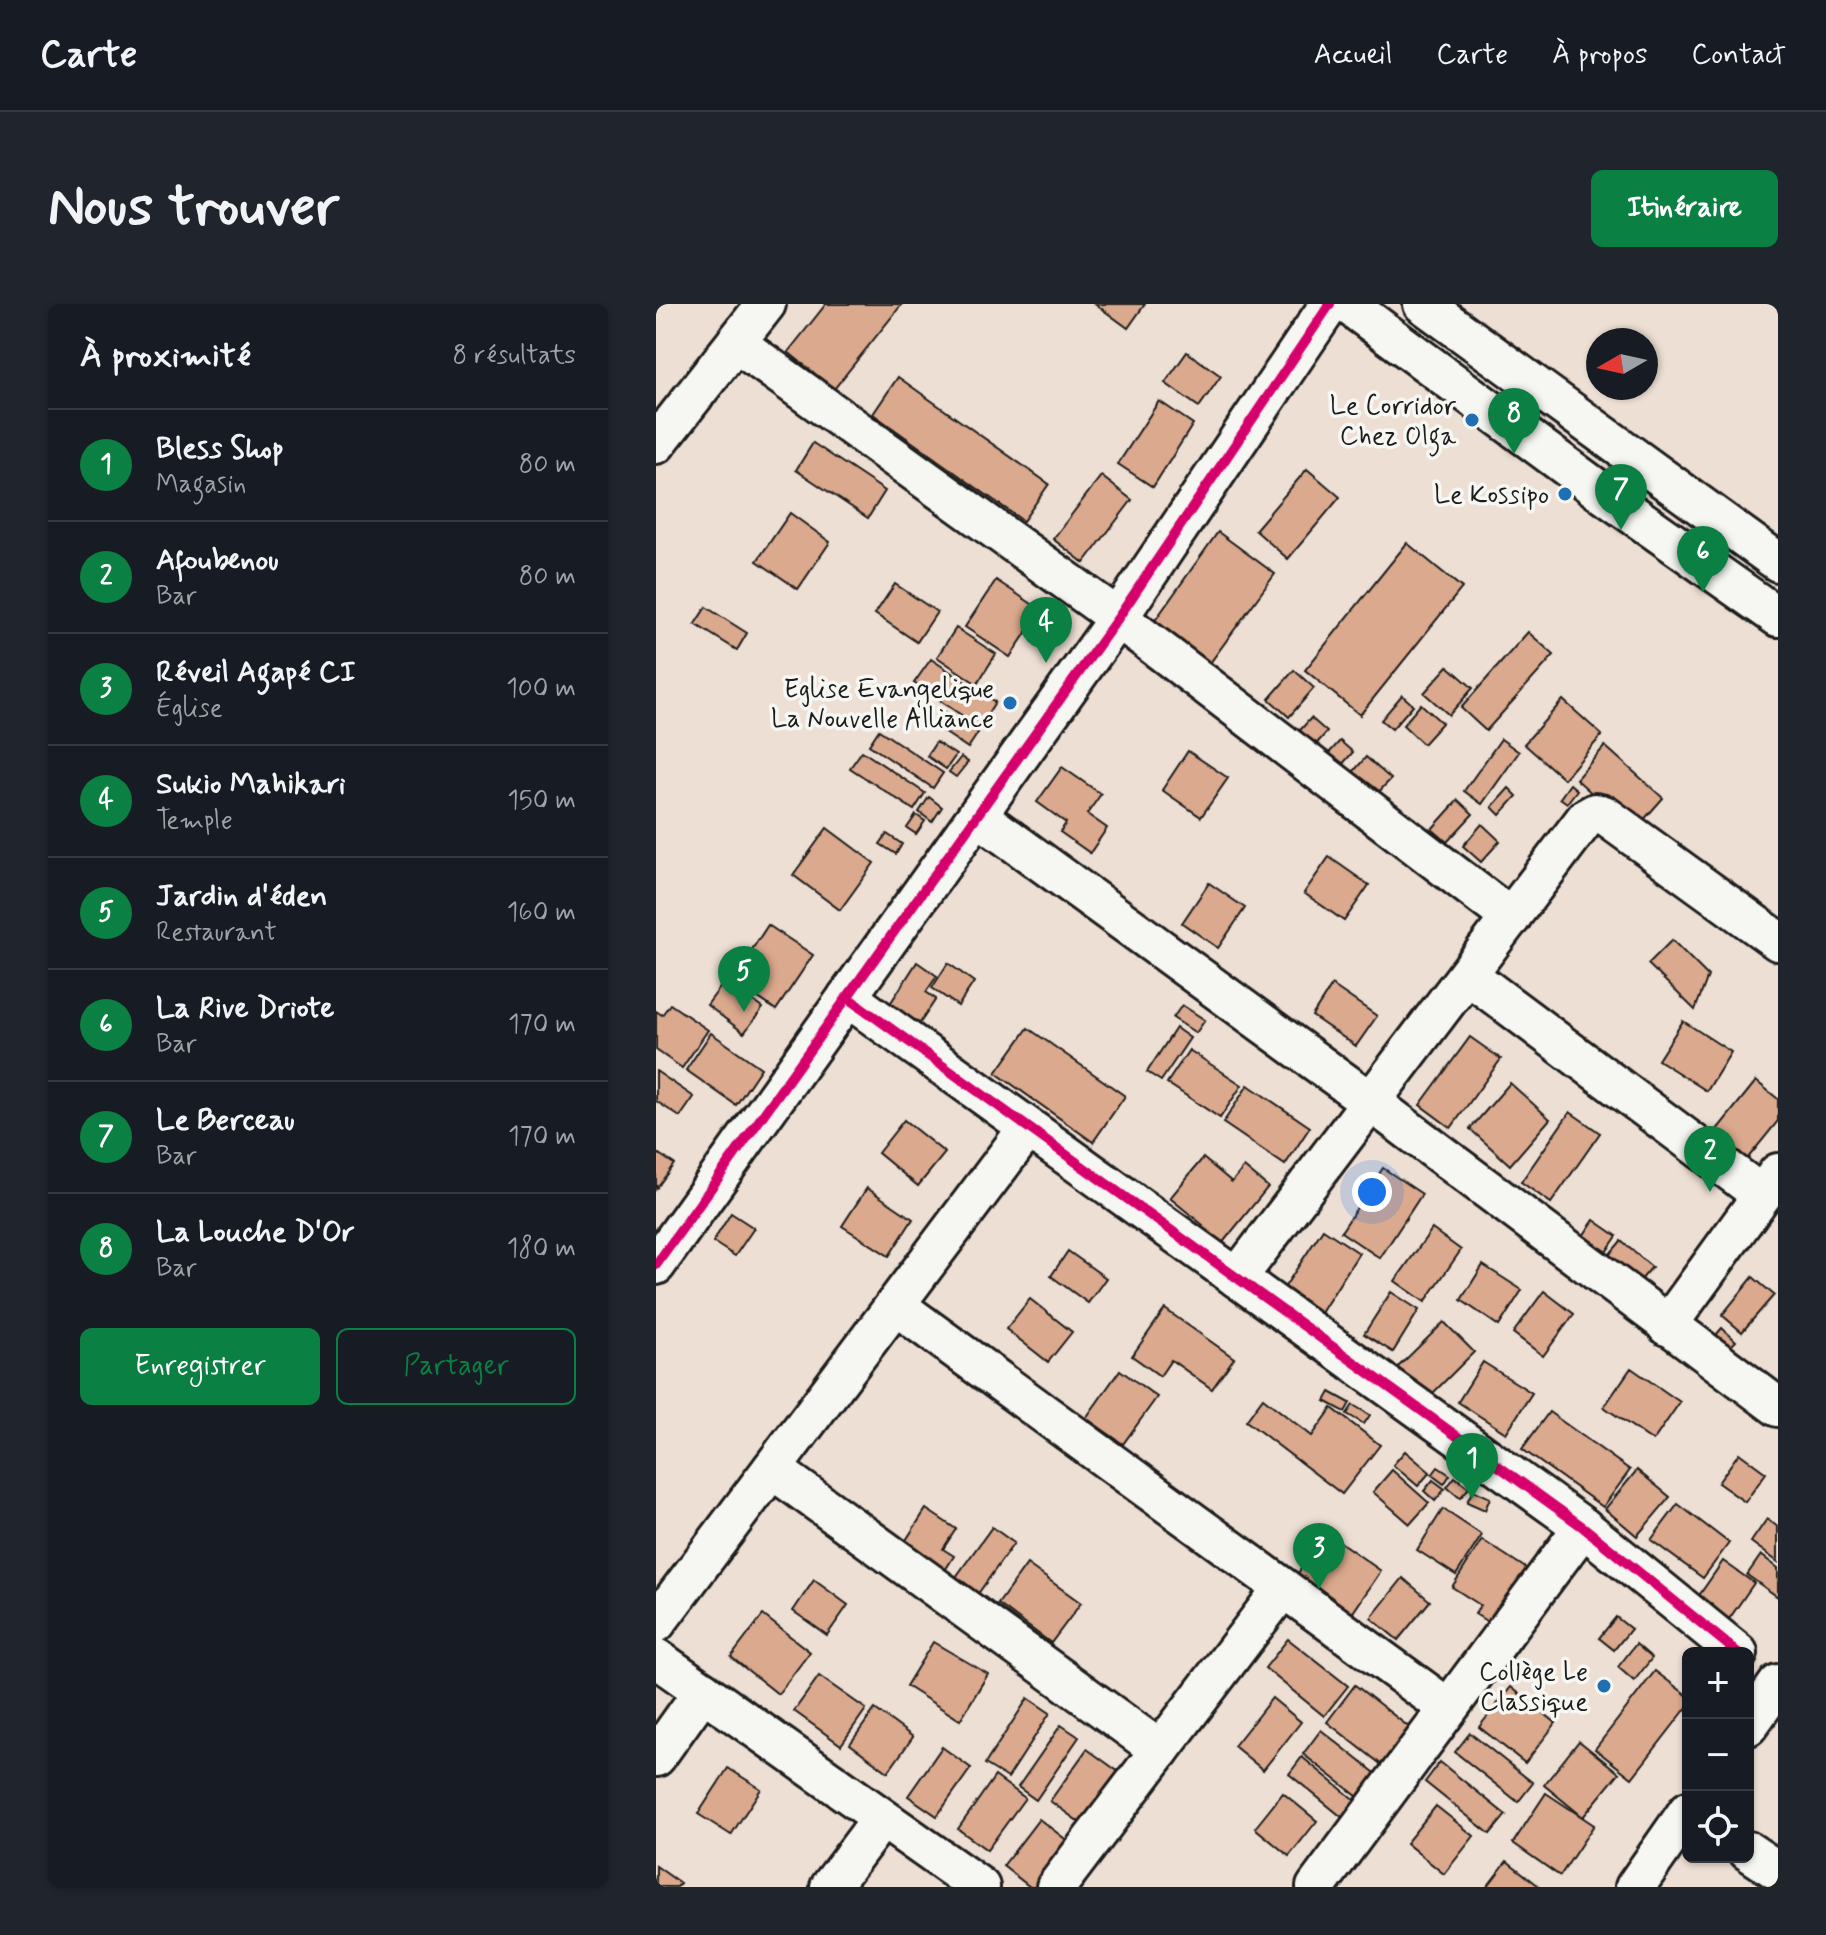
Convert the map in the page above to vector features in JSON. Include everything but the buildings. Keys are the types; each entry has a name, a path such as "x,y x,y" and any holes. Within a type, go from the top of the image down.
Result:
{"street":[{"path":"659,433 766,304"},
{"path":"656,1265 1118,618 1330,304"},
{"path":"1347,304 1601,492 1778,617"},
{"path":"1423,304 1776,556"},
{"path":"736,343 1118,618 1511,918"},
{"path":"1237,1278 1586,818 1595,813 1604,815 1778,941"},
{"path":"978,816 1371,1102 1778,1407"},
{"path":"1468,975 1770,1184 1667,1326"},
{"path":"847,997 1583,1527 1731,1647"},
{"path":"656,1623 1028,1128"},
{"path":"895,1305 1448,1708"},
{"path":"772,1469 1160,1750"},
{"path":"1316,1887 1583,1527"},
{"path":"1056,1887 1283,1588"},
{"path":"656,1658 980,1887"},
{"path":"1753,1719 1778,1684 1754,1666"},
{"path":"656,1757 703,1691"},
{"path":"830,1887 882,1818"},
{"path":"1635,1887 1682,1820"},
{"path":"1754,1855 1778,1871"}],"cycle path":[{"path":"656,1265 1118,618 1330,304"},
{"path":"847,997 1583,1527 1731,1647"}],"place":[{"name":"Le Corridor Chez Olga","path":"1472,420"},
{"name":"La Louche D'Or","path":"1514,454"},
{"name":"Le Kossipo","path":"1565,494"},
{"name":"Le Berceau","path":"1621,530"},
{"name":"La Rive Driote","path":"1703,592"},
{"name":"Sukio Mahikari","path":"1046,663"},
{"name":"Eglise Evangelique La Nouvelle Alliance","path":"1010,703"},
{"name":"Jardin d'éden","path":"744,1012"},
{"name":"Afoubenou","path":"1710,1192"},
{"name":"Bless Shop","path":"1472,1499"},
{"name":"Réveil Agapé CI","path":"1319,1589"},
{"name":"Collège Le Classique","path":"1604,1686"}]}
